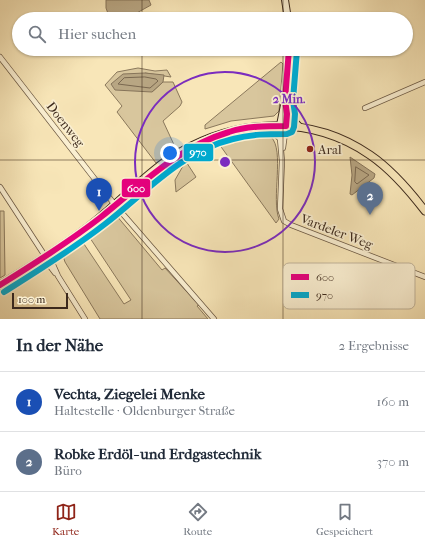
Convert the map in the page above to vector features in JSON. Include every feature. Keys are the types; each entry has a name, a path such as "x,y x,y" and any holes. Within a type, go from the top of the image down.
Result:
{"main road":[{"path":"285,0 287,12"},
{"path":"283,125 288,56"},
{"path":"283,125 287,114 285,100"},
{"path":"287,114 300,127"},
{"path":"0,285 87,227 167,161 192,146 229,131 263,126 283,125 328,133 370,155 394,175 425,211"}],"street":[{"name":"Doenweg","path":"0,57 115,205 214,319"},
{"path":"365,108 425,82"},
{"name":"Vardeler Weg","path":"282,152 280,140 283,125"},
{"name":"Vardeler Weg","path":"283,125 280,208 284,221 389,263"},
{"path":"263,126 272,131 280,140"},
{"path":"0,187 45,256 50,258 58,276 85,319"},
{"name":"Vardeler Weg","path":"415,273 425,277"}],"shaded area":[{"path":"281,62 283,64 279,111 274,116 231,121 205,129 205,125"},
{"path":"138,68 155,71 167,70 171,77 145,73 152,92 163,82 173,82 182,102 180,106 163,121 176,149 156,163 117,112 122,106 105,85 117,72"},
{"path":"261,134 271,137 275,143 277,152 278,163 276,200 279,219 276,223 219,144 234,139"},
{"path":"183,157 196,177 176,192 175,180 183,166 179,159"},
{"path":"0,211 4,211 5,275 0,278"},
{"path":"116,215 162,270 165,268 199,305 197,306 208,319 100,319 65,262 62,253 82,241 124,304 131,300 90,238"}],"water":[{"path":"106,0 149,0 151,5 138,12 107,12"},
{"path":"145,73 164,75 163,82 152,92 115,90 111,84 123,74"},
{"path":"350,157 375,174 374,178 352,195 350,194 352,175"}],"transit line":[{"name":"600","path":"286,126 287,114 285,100 288,56"},
{"name":"970","path":"4,292 81,242 165,174 197,153 214,145 240,137 287,134 292,132 295,114 293,100 297,56"},
{"name":"600","path":"0,285 76,235 101,217 161,168 193,147 236,130 257,127 286,126"}],"place":[{"name":"Aral","path":"310,149"},
{"name":"Vechta, Ziegelei Menke","path":"99,211"},
{"name":"Robke Erdöl- und Erdgastechnik","path":"370,215"}]}
